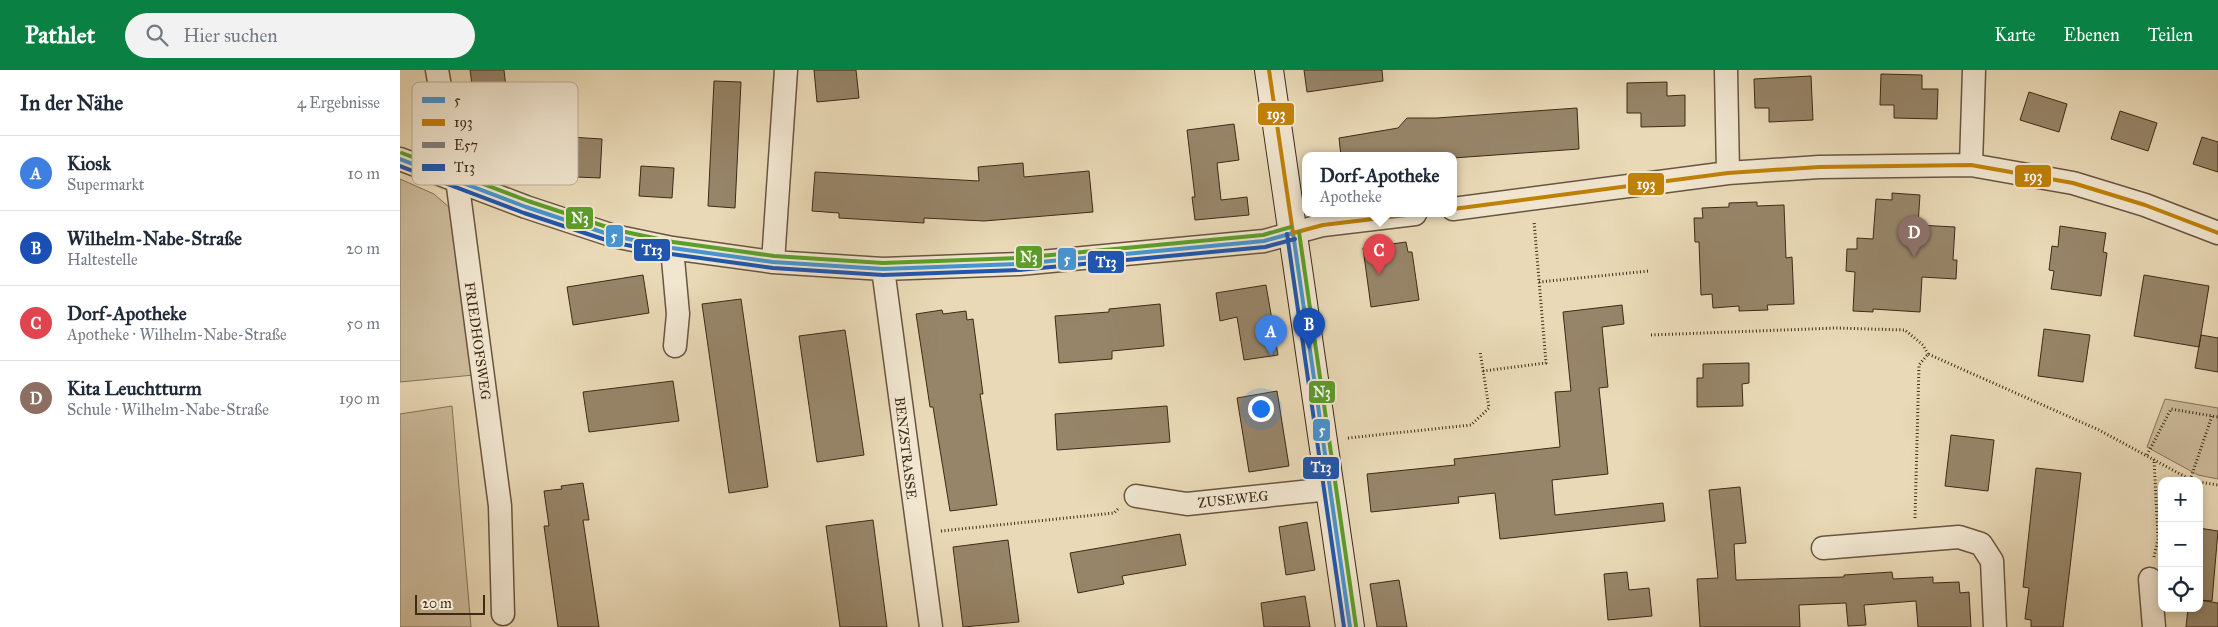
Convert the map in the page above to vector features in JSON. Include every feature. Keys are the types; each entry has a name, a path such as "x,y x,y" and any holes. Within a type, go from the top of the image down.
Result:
{"street":[{"path":"772,262 786,70"},
{"path":"1269,70 1350,627"},
{"path":"1726,70 1728,173"},
{"path":"1970,166 1974,70"},
{"path":"400,159 412,163"},
{"path":"1457,208 1728,173 1819,167 1970,166 2073,183 2145,205 2218,233"},
{"name":"FRIEDHOFSWEG","path":"458,185 500,506 502,614"},
{"path":"471,185 507,200 614,236 672,248 772,262 883,269 1019,264 1264,241 1323,225 1390,217"},
{"path":"672,248 678,314 674,346"},
{"name":"BENZSTRASSE","path":"883,269 931,627"},
{"name":"ZUSEWEG","path":"1136,496 1187,504 1330,489"},
{"path":"1823,548 1959,537 1981,544 1992,561 1995,627"},
{"path":"2150,579 2154,627"}],"path":[{"path":"1483,370 1546,363 1532,198"},
{"path":"1539,282 1649,271"},
{"path":"1651,335 1836,328 1905,330 1923,345 1928,354 2039,402 2154,458 2187,477"},
{"path":"1323,441 1470,425 1488,408 1480,351"},
{"path":"1914,540 1918,365 1928,354"},
{"path":"2147,455 2171,410 2218,417"},
{"path":"2193,477 2212,416"},
{"path":"2150,579 2158,539 2154,458"},
{"path":"2203,483 2218,485"},
{"path":"918,534 1114,513 1136,496"}],"shaded area":[{"path":"400,179 434,194 450,208 474,375 400,382"},
{"path":"2165,399 2218,408 2218,479 2198,475 2147,447"},
{"path":"452,406 471,627 400,627 400,414"}],"building":[{"path":"470,70 504,70 505,82 472,82"},
{"path":"814,70 856,70 859,98 817,102"},
{"path":"1304,70 1382,70 1383,81 1307,92"},
{"path":"1881,74 1922,75 1922,89 1938,89 1937,119 1894,118 1894,105 1880,105"},
{"path":"1811,76 1813,120 1769,122 1769,108 1755,108 1754,79"},
{"path":"714,81 741,82 735,208 708,206"},
{"path":"1667,82 1667,96 1685,95 1685,126 1641,127 1641,113 1627,113 1627,83"},
{"path":"2029,92 2067,104 2059,132 2020,120"},
{"path":"1577,108 1579,149 1457,158 1457,152 1341,152 1339,138 1398,128 1407,118 1437,118"},
{"path":"2120,111 2157,123 2148,151 2111,139"},
{"path":"1234,124 1239,160 1217,163 1221,200 1247,197 1249,215 1195,220 1192,197 1195,197 1187,130"},
{"path":"2202,137 2218,142 2218,172 2193,164"},
{"path":"578,138 602,139 600,178 578,177"},
{"path":"1023,163 1024,177 1089,171 1093,212 984,221 924,218 924,223 839,218 839,213 812,211 815,172 979,181 978,167"},
{"path":"641,166 674,168 672,198 639,196"},
{"path":"1892,193 1920,195 1918,225 1955,227 1953,260 1957,260 1956,279 1922,277 1920,312 1873,309 1873,312 1853,311 1855,272 1846,271 1847,249 1857,249 1857,238 1873,239 1876,199 1892,200"},
{"path":"1757,202 1757,206 1784,205 1786,258 1792,257 1794,304 1767,305 1768,310 1739,311 1739,306 1713,308 1712,294 1701,295 1699,242 1695,242 1694,218 1703,218 1702,208 1729,207 1729,203"},
{"path":"2060,226 2106,233 2103,252 2107,253 2101,296 2051,289 2054,271 2049,270 2052,246 2058,247"},
{"path":"1406,242 1408,252 1412,252 1419,300 1371,307 1363,248"},
{"path":"643,275 649,313 573,325 567,287"},
{"path":"2144,275 2209,286 2199,347 2134,336"},
{"path":"1266,285 1278,355 1244,360 1237,317 1220,321 1216,293"},
{"path":"741,299 768,487 729,493 702,304"},
{"path":"1160,304 1164,346 1112,351 1112,359 1059,363 1055,316 1109,312 1109,309"},
{"path":"1622,305 1624,324 1602,327 1608,387 1599,388 1608,474 1552,480 1555,515 1663,503 1665,521 1500,539 1495,493 1458,497 1459,503 1371,512 1367,474 1455,465 1454,459 1560,447 1555,392 1571,391 1563,312"},
{"path":"942,310 943,314 966,311 967,320 973,319 983,394 980,394 997,505 950,511 933,407 930,407 916,314"},
{"path":"2044,329 2090,335 2083,382 2038,376"},
{"path":"845,330 864,455 817,462 799,336"},
{"path":"2201,335 2218,338 2218,372 2195,368"},
{"path":"1749,363 1749,383 1742,384 1743,406 1697,407 1697,378 1703,378 1703,364"},
{"path":"673,381 679,421 589,432 583,392"},
{"path":"1277,391 1289,466 1249,472 1237,398"},
{"path":"1167,406 1170,442 1057,450 1055,414"},
{"path":"1951,435 1994,440 1988,491 1945,486"},
{"path":"2036,468 2081,473 2063,627 2031,627 2031,620 2025,619 2029,588 2023,587"},
{"path":"583,483 589,520 583,520 599,627 558,627 544,526 549,526 544,491 562,489 561,486"},
{"path":"1740,487 1746,543 1734,544 1736,580 1844,577 1844,575 1892,572 1893,579 1933,577 1933,583 1959,582 1960,593 1969,592 1971,627 1918,627 1916,601 1864,605 1866,625 1848,626 1846,603 1799,605 1800,627 1700,627 1697,579 1718,578 1709,490"},
{"path":"873,520 887,627 840,627 826,526"},
{"path":"1307,522 1315,570 1286,575 1279,527"},
{"path":"2203,529 2218,531 2212,601 2203,600"},
{"path":"1180,534 1186,565 1122,576 1124,584 1078,593 1070,553"},
{"path":"1008,540 1019,622 963,627 953,547"},
{"path":"1627,572 1629,590 1649,588 1652,616 1608,620 1604,574"},
{"path":"1399,580 1407,627 1377,627 1370,584"},
{"path":"1305,596 1310,627 1264,627 1261,603"},
{"path":"2203,601 2218,603 2218,627 2186,627 2188,612 2203,612"}],"transit line":[{"name":"193","path":"1269,70 1293,233"},
{"name":"N3","path":"402,153 412,157"},
{"name":"5","path":"400,159 412,164"},
{"name":"193","path":"1457,208 1728,173 1819,167 1971,165 2073,183 2145,205 2218,233"},
{"name":"T13","path":"400,166 412,171"},
{"name":"T13","path":"450,185 524,213 612,242 671,254 773,268 883,275 1019,270 1265,247 1295,239"},
{"name":"5","path":"468,185 526,207 614,236 672,248 773,262 883,269 1019,264 1264,241 1293,233"},
{"name":"N3","path":"486,185 616,230 673,242 774,256 883,263 1019,258 1263,235 1291,227"},
{"name":"193","path":"1293,233 1323,225 1390,217"},
{"name":"N3","path":"1299,232 1356,626"},
{"name":"5","path":"1293,233 1350,627"},
{"name":"T13","path":"1287,234 1344,627"}],"place":[{"name":"Kita Leuchtturm","path":"1914,257"},
{"name":"Dorf-Apotheke","path":"1379,275"},
{"name":"Wilhelm-Nabe-Straße","path":"1309,349"},
{"name":"Kiosk","path":"1271,356"}]}
